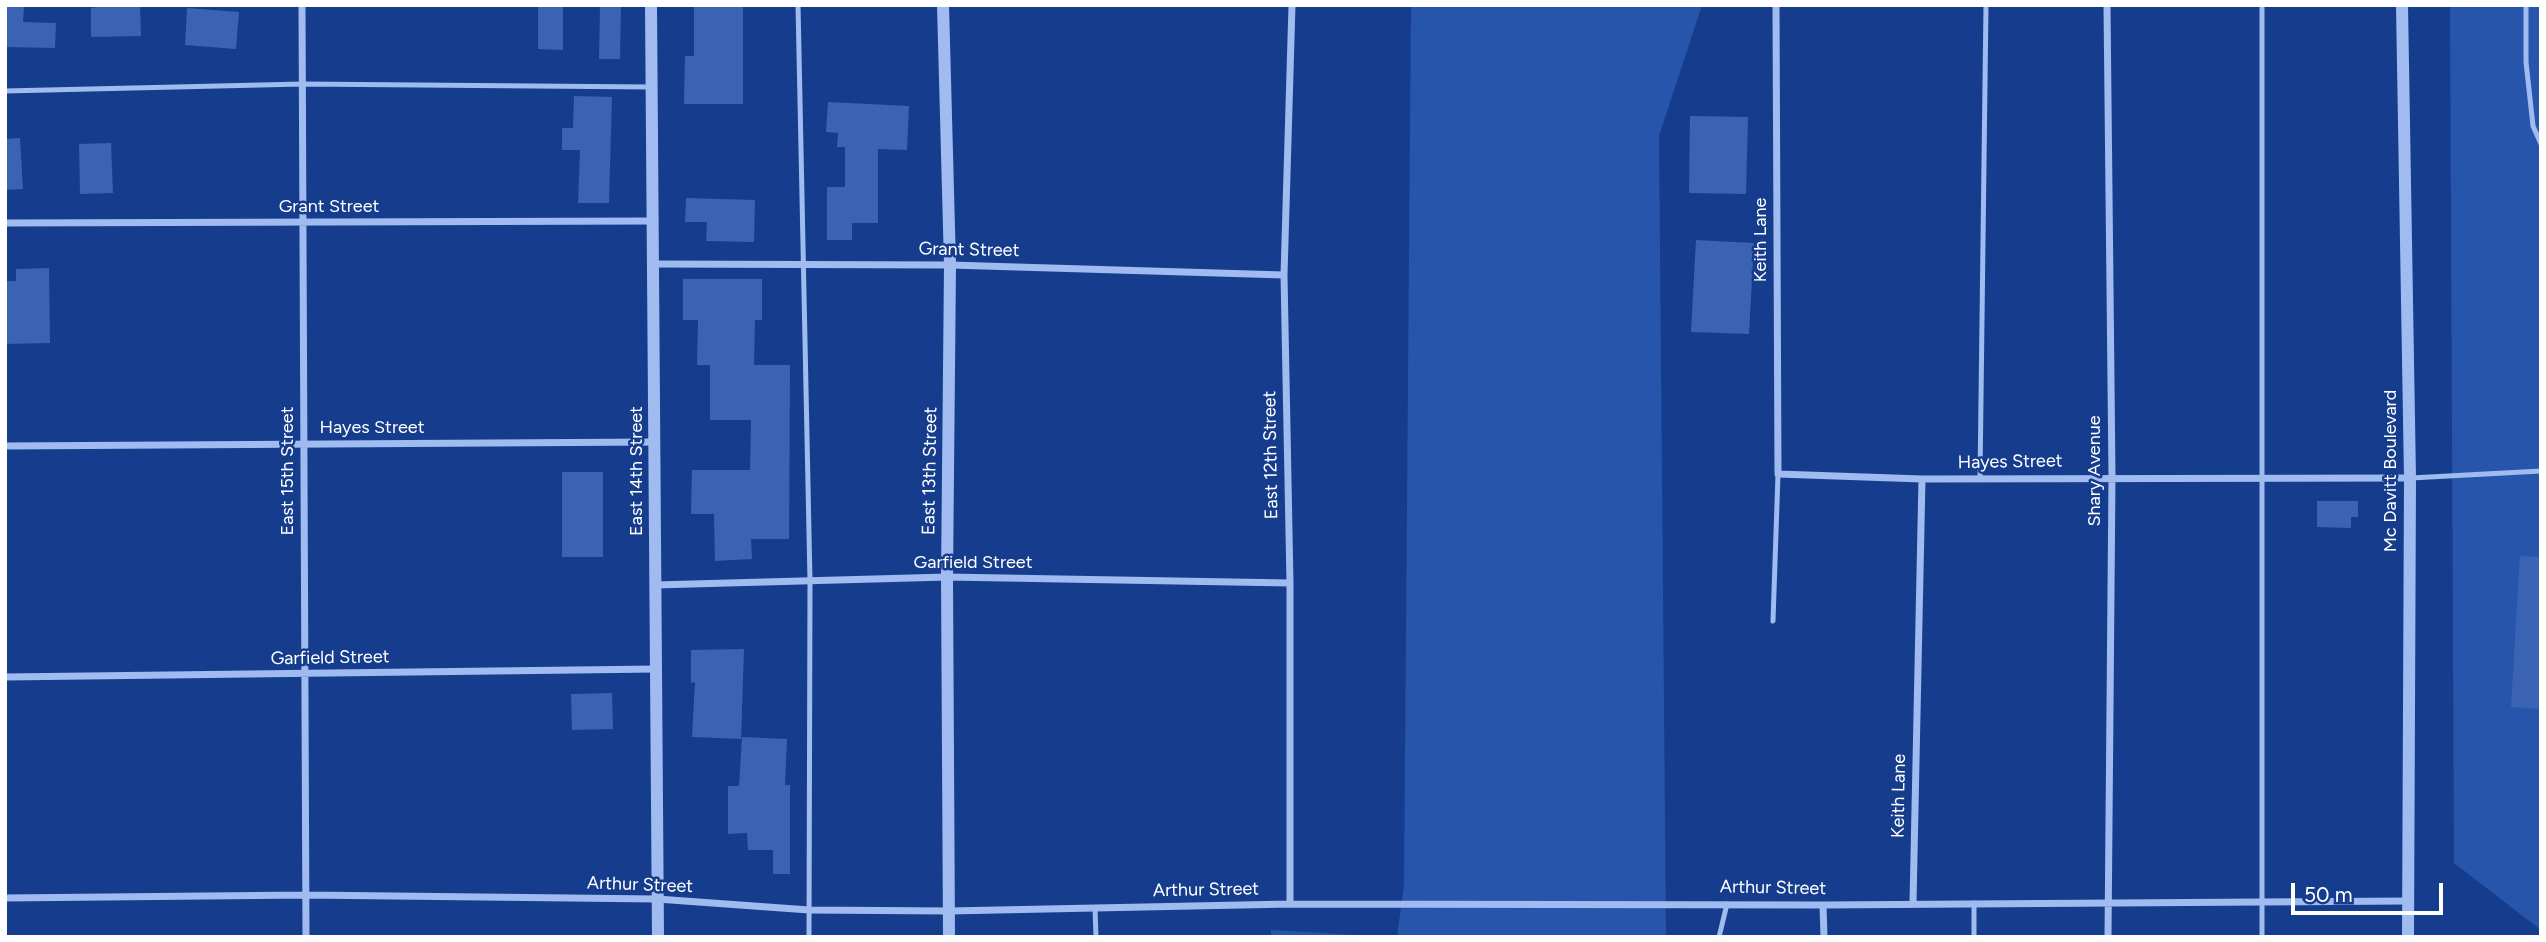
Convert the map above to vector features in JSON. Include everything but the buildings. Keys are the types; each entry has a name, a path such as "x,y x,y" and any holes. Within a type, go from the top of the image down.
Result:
{"street":[{"name":"East 15th Street","path":"302,5 306,937"},
{"name":"East 14th Street","path":"651,5 657,937"},
{"name":"East 13th Street","path":"943,5 950,265 947,577 949,937"},
{"name":"East 12th Street","path":"1290,904 1290,583 1284,275 1292,5"},
{"name":"Keith Lane","path":"1776,5 1778,474"},
{"name":"Shary Avenue","path":"2107,5 2112,476 2108,937"},
{"name":"Mc Davitt Boulevard","path":"2402,5 2410,478 2408,937"},
{"name":"Grant Street","path":"5,223 653,221"},
{"name":"Grant Street","path":"653,264 950,265 1284,275"},
{"name":"Hayes Street","path":"5,446 654,442"},
{"name":"Hayes Street","path":"1778,474 1922,479 2112,476 2410,478"},
{"name":"Keith Lane","path":"1913,903 1922,479"},
{"name":"Garfield Street","path":"655,585 947,577 1290,583"},
{"name":"Garfield Street","path":"5,677 656,669"},
{"name":"Arthur Street","path":"5,898 306,895 657,899 809,910 949,911 1290,904 1823,905 2407,901"},
{"path":"1823,905 1824,937"}],"lane":[{"path":"798,5 810,581 809,937"},
{"path":"1980,478 1986,5"},
{"path":"2262,5 2262,937"},
{"path":"2526,5 2526,62 2533,126 2541,144"},
{"path":"5,91 303,84 652,87"},
{"path":"2410,478 2541,471"},
{"path":"1773,621 1778,474"},
{"path":"1974,903 1974,937"},
{"path":"1719,937 1727,904"},
{"path":"1095,908 1096,937"}],"shaded area":[{"path":"1411,5 1702,5 1659,136 1666,937 1397,937 1404,885"},
{"path":"2450,5 2541,5 2541,930 2454,863"},
{"path":"1271,930 1392,937 1271,937"}]}
